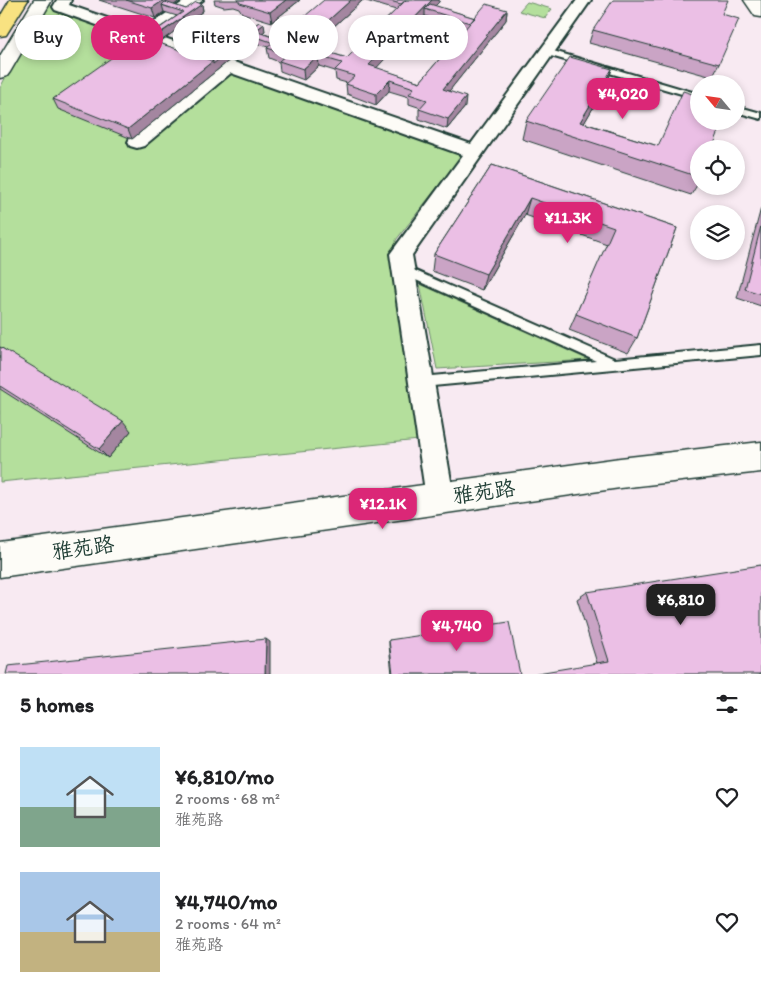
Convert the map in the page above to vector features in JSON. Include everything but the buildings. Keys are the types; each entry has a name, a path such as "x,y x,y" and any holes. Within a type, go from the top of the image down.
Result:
{"highway":[{"path":"0,31 19,0"}],"street":[{"path":"0,72 43,0"},
{"path":"64,0 60,7 91,18"},
{"path":"163,23 196,0"},
{"path":"440,498 400,254 584,0"},
{"path":"753,0 761,12"},
{"path":"163,43 475,152"},
{"path":"137,142 228,66"},
{"name":"雅苑路","path":"0,560 620,473 761,457"}],"lane":[{"path":"547,52 690,94"},
{"path":"745,112 761,116"},
{"path":"402,269 615,364"},
{"path":"422,382 761,350"}],"green space":[{"path":"527,2 552,9 545,18 519,11"},
{"path":"49,5 77,15 43,15"},
{"path":"81,16 91,20 91,60 163,60 163,46 173,49 173,60 203,60 464,153 396,240 419,440 0,482 0,88 15,59 81,60"},
{"path":"420,284 589,360 437,369"}]}
